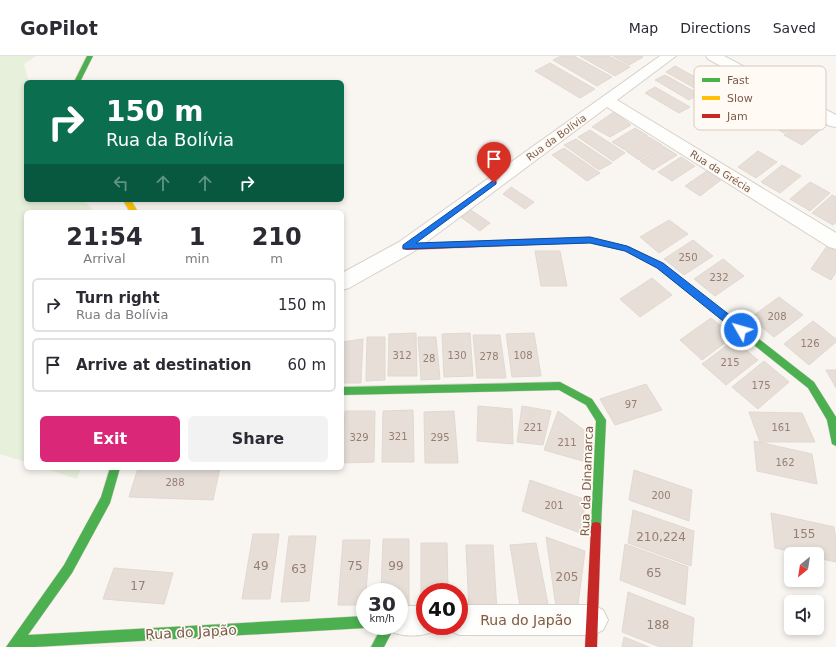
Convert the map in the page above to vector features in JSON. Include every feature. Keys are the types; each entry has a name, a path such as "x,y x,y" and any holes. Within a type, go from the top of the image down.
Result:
{"street":[{"path":"78,80 90,56"},
{"name":"Rua da Bolívia","path":"344,281 406,247 669,56"},
{"path":"713,56 732,66"},
{"name":"Rua da Grécia","path":"607,100 836,242"},
{"path":"826,117 836,122"},
{"path":"406,247 590,240 627,249 660,266 811,385 832,419 836,441"},
{"name":"Rua da Dinamarca","path":"344,391 560,386 589,402 601,420 592,634"},
{"path":"15,644 68,569 106,499 114,470"},
{"name":"Rua do Japão","path":"468,621 592,634"},
{"name":"Rua do Japão","path":"15,644 356,623"},
{"path":"377,647 384,635"}],"green space":[{"path":"0,56 36,56 24,64 28,80 24,80 24,202 86,202 92,210 24,210 24,461 0,454"},
{"path":"50,470 80,470 77,479"}],"building":[{"path":"561,56 574,56 612,77 597,86 553,60"},
{"path":"580,56 609,56 630,67 615,76"},
{"path":"613,56 642,56 643,57 629,65"},
{"path":"550,63 595,89 580,98 535,71"},
{"path":"675,66 694,76 694,88 666,72"},
{"path":"665,75 694,91 694,97 689,100 655,80"},
{"path":"655,87 690,107 679,113 645,93"},
{"path":"614,112 631,125 610,137 592,127"},
{"path":"635,128 648,136 625,150 612,142"},
{"path":"590,130 625,153 613,161 578,137"},
{"path":"779,130 788,130 784,133"},
{"path":"790,130 820,130 802,145 784,135"},
{"path":"649,137 662,145 639,160 626,151"},
{"path":"576,139 612,163 599,170 564,145"},
{"path":"663,146 677,155 653,170 640,161"},
{"path":"564,148 600,173 587,181 552,155"},
{"path":"758,151 777,162 756,178 738,167"},
{"path":"681,157 695,166 672,181 658,172"},
{"path":"782,165 801,176 780,193 761,182"},
{"path":"708,170 722,179 700,196 685,186"},
{"path":"810,182 830,193 810,211 790,199"},
{"path":"511,187 534,202 525,209 503,194"},
{"path":"832,195 836,197 836,222 833,225 812,213"},
{"path":"468,208 490,223 480,231 458,215"},
{"path":"669,220 688,234 659,253 640,237"},
{"path":"693,240 713,256 684,275 664,259"},
{"path":"827,246 836,251 836,272 831,280 811,269"},
{"path":"535,251 560,251 567,286 541,286"},
{"path":"723,259 744,276 715,296 694,279"},
{"path":"652,278 672,295 640,317 620,299"},
{"path":"779,297 803,315 774,337 750,318"},
{"path":"711,318 734,336 702,360 680,340"},
{"path":"813,321 836,339 836,342 809,365 784,344"},
{"path":"416,333 417,376 388,376 389,334"},
{"path":"470,333 473,376 444,377 442,334"},
{"path":"534,333 541,376 512,377 506,334"},
{"path":"473,335 500,335 506,378 477,378"},
{"path":"367,337 385,337 385,380 366,381"},
{"path":"418,337 436,337 440,379 421,380"},
{"path":"363,339 361,383 344,383 344,342"},
{"path":"734,340 758,360 726,385 702,364"},
{"path":"764,361 789,382 758,409 732,387"},
{"path":"826,370 836,370 836,388"},
{"path":"646,384 662,410 615,425 600,399"},
{"path":"478,406 512,409 513,444 477,441"},
{"path":"522,406 551,411 543,445 517,442"},
{"path":"413,410 414,462 382,462 383,411"},
{"path":"345,411 375,411 374,462 344,463"},
{"path":"454,411 458,463 425,463 424,412"},
{"path":"558,411 588,433 583,461 544,450"},
{"path":"749,412 802,413 815,442 760,442"},
{"path":"754,441 812,454 817,484 757,471"},
{"path":"137,470 220,470 213,500 129,497"},
{"path":"634,470 692,490 689,521 629,500"},
{"path":"530,480 586,500 580,533 522,511"},
{"path":"633,510 694,531 691,566 628,543"},
{"path":"771,513 834,527 836,540 836,562 824,559 824,547 784,547 784,550 775,548"},
{"path":"253,534 279,534 270,599 242,599"},
{"path":"289,536 316,536 309,601 281,602"},
{"path":"546,537 585,551 578,604 556,607"},
{"path":"383,539 409,539 409,605 408,583 381,583"},
{"path":"343,540 370,540 367,583 356,583 356,605 338,605"},
{"path":"421,543 447,543 448,583 421,583"},
{"path":"536,543 549,609 521,612 510,545"},
{"path":"625,544 688,567 685,605 620,580"},
{"path":"466,545 493,545 497,612 469,611"},
{"path":"114,568 173,573 164,604 103,599"},
{"path":"628,592 694,618 692,647 660,647 622,632"},
{"path":"624,637 649,647 622,647"}],"traffic: fast":[{"path":"78,80 90,56"},
{"path":"531,242 590,240 627,249 660,266 811,385 832,419 836,441"},
{"path":"344,391 560,386 589,402 601,420 596,527"},
{"path":"12,647 68,569 106,499 114,470"},
{"path":"17,642 356,623"},
{"path":"377,647 384,635"}],"traffic: slow":[{"path":"128,202 133,210"}],"traffic: jam":[{"path":"406,247 531,242"},
{"path":"591,647 596,527"}],"route":[{"path":"494,183 406,247 590,240 627,249 660,266 741,330"}]}
